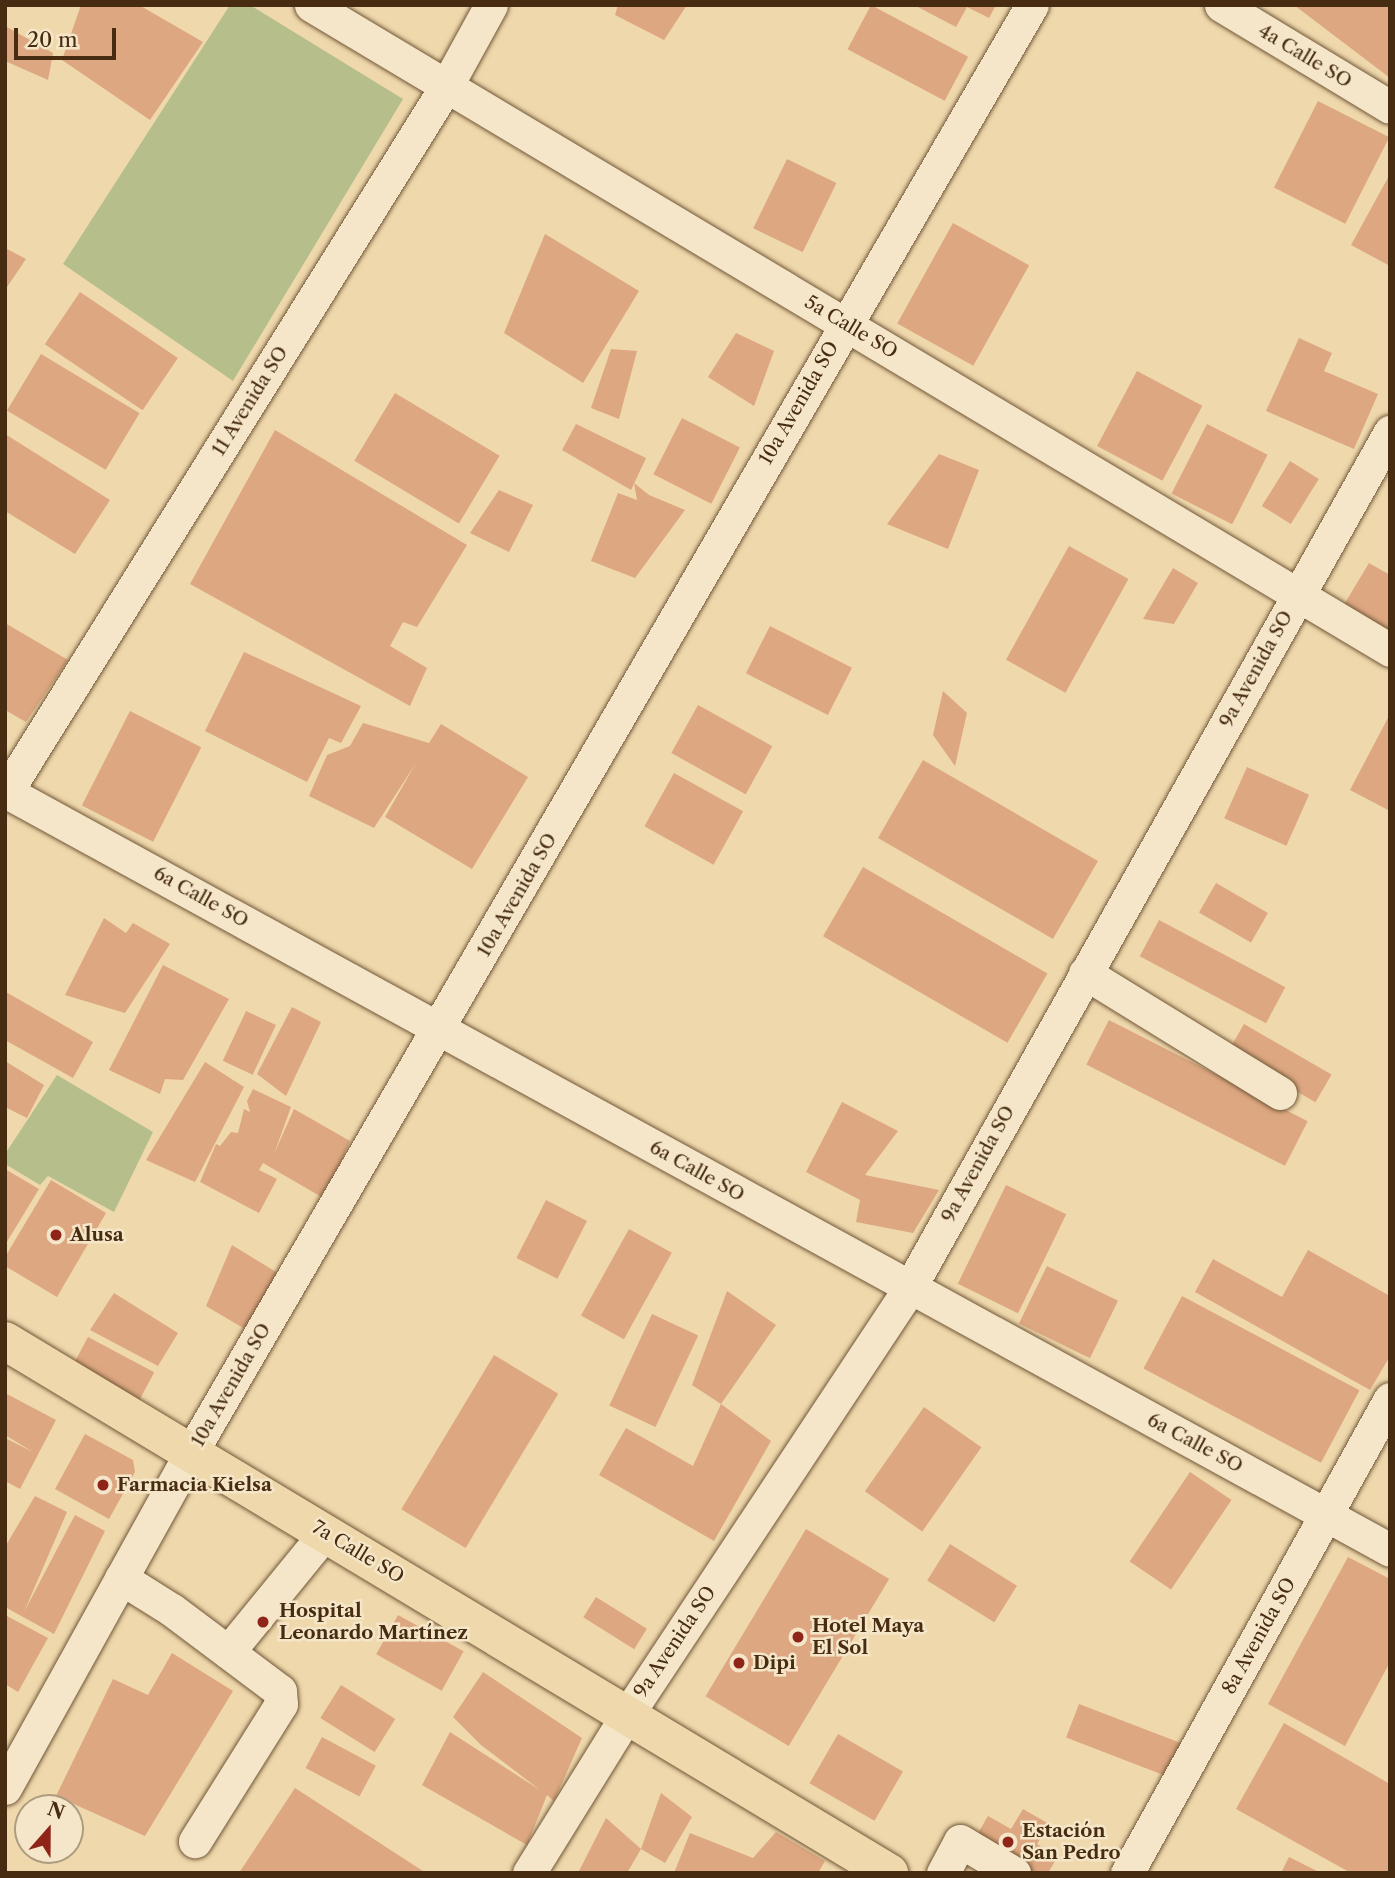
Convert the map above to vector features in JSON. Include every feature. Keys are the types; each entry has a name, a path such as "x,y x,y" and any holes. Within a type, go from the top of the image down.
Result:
{"main road":[{"name":"7a Calle SO","path":"5,1341 192,1451 889,1873"}],"street":[{"name":"5a Calle SO","path":"311,5 1390,650"},
{"name":"11 Avenida SO","path":"6,792 447,85 491,5"},
{"name":"10a Avenida SO","path":"5,1787 192,1451 441,1028 845,323 1032,5"},
{"name":"4a Calle SO","path":"1221,5 1390,107"},
{"name":"9a Avenida SO","path":"529,1873 627,1715 909,1289 1390,432"},
{"name":"6a Calle SO","path":"6,792 441,1028 909,1289 1390,1550"},
{"path":"1085,973 1280,1093"},
{"name":"8a Avenida SO","path":"1127,1873 1390,1399"},
{"path":"228,1652 326,1532"},
{"path":"121,1578 280,1690 281,1704 195,1841"},
{"path":"943,1873 960,1841 1014,1873"}],"green space":[{"path":"230,5 250,5 403,99 233,381 63,264"},
{"path":"57,1075 153,1132 114,1212 48,1176 40,1185 5,1164 5,1154"}],"building":[{"path":"81,5 139,5 203,42 150,120 62,60"},
{"path":"618,5 687,5 664,40 615,15"},
{"path":"871,5 968,57 945,101 848,49"},
{"path":"914,5 996,5 989,18 967,7 956,27"},
{"path":"1294,5 1390,5 1390,78"},
{"path":"5,26 53,53 48,80 5,61"},
{"path":"1318,101 1389,137 1345,224 1274,187"},
{"path":"787,159 836,183 803,252 753,228"},
{"path":"1390,174 1390,266 1351,245"},
{"path":"953,223 1029,265 973,366 897,324"},
{"path":"545,234 639,291 583,383 504,333"},
{"path":"5,248 26,259 5,290"},
{"path":"80,292 178,358 143,410 45,344"},
{"path":"736,333 774,351 754,406 708,377"},
{"path":"1299,338 1332,353 1324,371 1378,394 1354,449 1266,411"},
{"path":"611,349 637,351 619,419 591,408"},
{"path":"41,354 140,413 106,470 7,411"},
{"path":"1137,371 1202,406 1162,481 1097,446"},
{"path":"395,393 500,456 459,524 354,461"},
{"path":"682,418 740,448 711,504 653,474"},
{"path":"576,424 646,458 631,490 562,450"},
{"path":"1207,424 1268,455 1232,524 1172,493"},
{"path":"275,430 467,545 417,627 403,622 390,646 427,668 410,706 190,584"},
{"path":"5,434 110,500 75,554 5,511"},
{"path":"939,454 979,470 948,549 887,524"},
{"path":"1290,461 1319,479 1291,524 1262,506"},
{"path":"634,483 649,495 685,510 635,578 591,561 618,493 637,500"},
{"path":"499,490 533,505 509,552 470,533"},
{"path":"1069,546 1128,579 1065,693 1006,660"},
{"path":"1369,563 1390,575 1390,636 1342,608"},
{"path":"1173,568 1198,583 1174,624 1143,619"},
{"path":"5,623 68,660 26,722 5,710"},
{"path":"770,626 852,668 828,715 746,673"},
{"path":"244,652 361,706 341,743 329,738 307,782 205,731"},
{"path":"943,691 967,713 955,766 933,735"},
{"path":"698,705 772,746 746,794 671,753"},
{"path":"130,711 201,747 153,842 82,805"},
{"path":"1390,714 1390,811 1350,790"},
{"path":"363,723 429,743 441,724 528,777 472,869 385,817 416,763 374,828 309,796 327,755 350,746"},
{"path":"923,760 1098,861 1053,939 878,838"},
{"path":"1247,767 1309,795 1286,846 1224,818"},
{"path":"674,773 743,811 714,865 644,826"},
{"path":"863,867 1047,973 1007,1043 823,936"},
{"path":"1216,883 1268,913 1251,942 1199,912"},
{"path":"104,918 126,933 133,923 170,944 125,1013 65,995"},
{"path":"1159,920 1285,987 1266,1023 1140,956"},
{"path":"163,965 229,999 183,1080 165,1079 160,1094 109,1070"},
{"path":"6,992 93,1042 73,1078 5,1040"},
{"path":"292,1007 321,1022 286,1096 257,1074"},
{"path":"246,1011 276,1025 253,1075 223,1061"},
{"path":"1109,1020 1308,1121 1285,1166 1086,1065"},
{"path":"1244,1024 1331,1074 1315,1102 1228,1052"},
{"path":"5,1061 44,1085 27,1118 5,1107"},
{"path":"205,1062 244,1087 195,1182 146,1160"},
{"path":"253,1089 291,1107 274,1154 294,1109 350,1141 325,1199 263,1163 259,1170 277,1179 259,1213 200,1182 216,1144 220,1146 231,1132 238,1133 244,1109 250,1112 247,1101"},
{"path":"842,1102 898,1131 865,1175 939,1190 913,1233 856,1222 860,1200 806,1172"},
{"path":"5,1169 39,1189 5,1245"},
{"name":"Alusa","path":"51,1180 106,1213 57,1297 5,1266 5,1257"},
{"path":"1006,1185 1066,1214 1018,1313 958,1284"},
{"path":"546,1200 587,1221 557,1279 516,1258"},
{"path":"629,1229 672,1253 624,1339 581,1316"},
{"path":"232,1245 281,1275 250,1332 206,1306"},
{"path":"1308,1250 1390,1296 1390,1356 1370,1390 1195,1292 1213,1259 1282,1297"},
{"path":"1047,1266 1118,1301 1090,1358 1019,1324"},
{"path":"727,1291 776,1325 721,1404 692,1385"},
{"path":"114,1293 178,1333 158,1366 90,1330"},
{"path":"1182,1296 1359,1390 1321,1463 1144,1368"},
{"path":"652,1314 698,1336 656,1427 609,1406"},
{"path":"88,1337 154,1372 137,1404 71,1369"},
{"path":"494,1355 558,1394 466,1548 401,1509"},
{"path":"5,1393 56,1420 20,1489 5,1481 5,1438 33,1452 5,1435"},
{"path":"721,1404 771,1441 714,1541 599,1475 626,1428 693,1466"},
{"path":"924,1407 981,1447 922,1532 865,1491"},
{"name":"Farmacia Kielsa","path":"85,1434 133,1460 135,1472 109,1519 55,1489"},
{"path":"1190,1472 1231,1500 1171,1589 1130,1562"},
{"path":"35,1496 67,1512 24,1612 75,1515 105,1531 54,1634 5,1607 5,1547"},
{"name":"Hotel Maya El Sol","path":"806,1529 889,1579 789,1746 706,1696"},
{"path":"950,1544 1017,1586 994,1622 927,1580"},
{"path":"1348,1557 1390,1579 1390,1662 1345,1746 1268,1704"},
{"path":"596,1597 647,1629 634,1649 583,1617"},
{"path":"5,1615 48,1638 18,1692 5,1684"},
{"path":"398,1615 464,1651 442,1691 376,1654"},
{"path":"172,1653 233,1691 145,1836 84,1809 84,1794 57,1794 113,1679 148,1695"},
{"path":"483,1672 582,1738 554,1801 547,1795 527,1845 422,1785 450,1732 540,1790 481,1745 453,1717"},
{"path":"341,1685 395,1719 375,1752 320,1718"},
{"path":"1079,1704 1187,1746 1174,1779 1066,1738"},
{"path":"1284,1723 1390,1784 1390,1873 1351,1873 1236,1809"},
{"path":"838,1734 903,1772 874,1821 810,1783"},
{"path":"322,1737 376,1766 359,1797 306,1768"},
{"path":"295,1788 426,1873 239,1873"},
{"path":"661,1793 692,1817 665,1863 641,1849"},
{"name":"Estación San Pedro","path":"1023,1809 1049,1824 1037,1844 1058,1856 1048,1873 1032,1873 974,1840 988,1816 1011,1829"},
{"path":"606,1818 641,1849 627,1873 578,1873"},
{"path":"776,1832 825,1861 818,1873 674,1873 690,1833 753,1858"},
{"path":"1289,1857 1321,1873 1281,1873"}],"place":[{"name":"Alusa","path":"56,1235"},
{"name":"Farmacia Kielsa","path":"103,1485"},
{"name":"Hospital Leonardo Martínez","path":"263,1622"},
{"name":"Hotel Maya El Sol","path":"798,1637"},
{"name":"Dipi","path":"739,1663"},
{"name":"Estación San Pedro","path":"1008,1842"}]}
